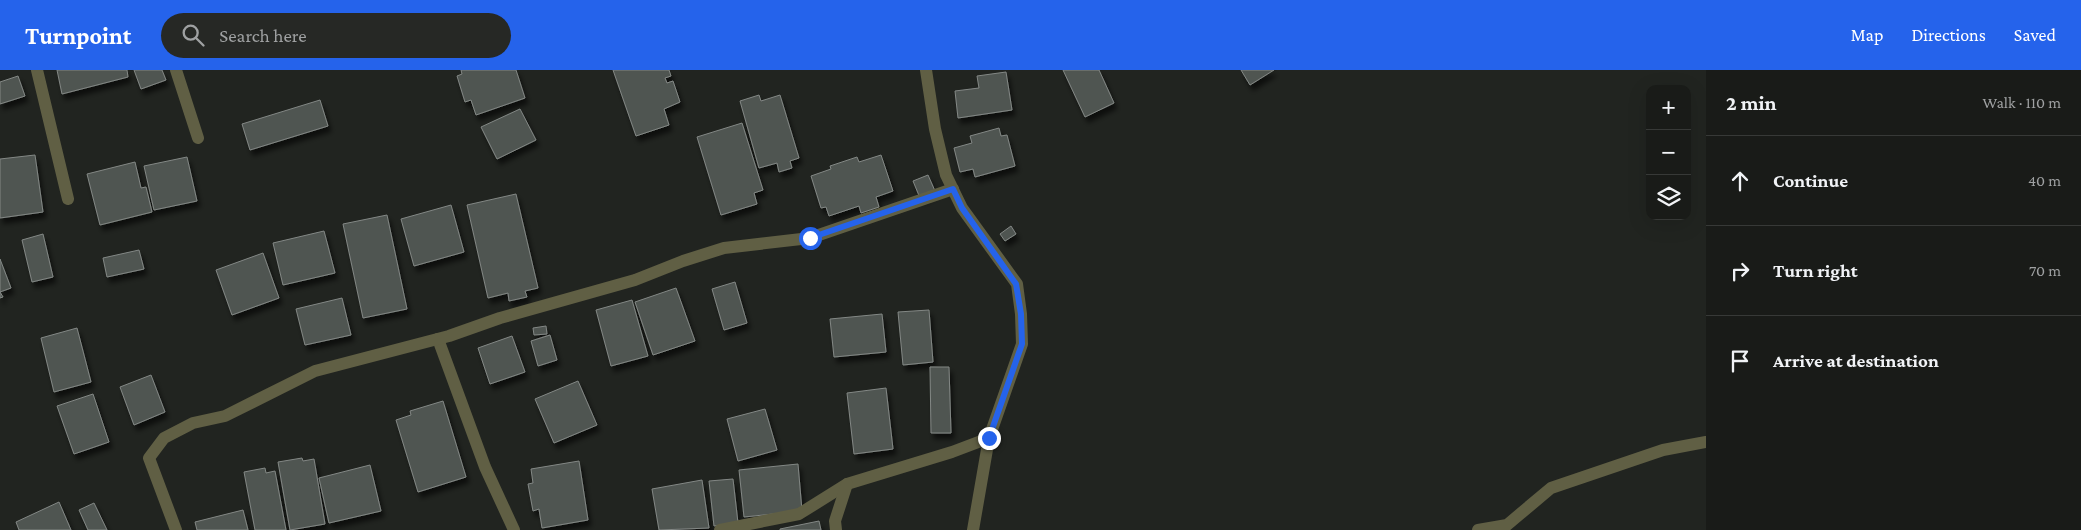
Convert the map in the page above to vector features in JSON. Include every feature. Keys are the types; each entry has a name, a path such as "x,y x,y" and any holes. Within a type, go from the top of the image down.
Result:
{"street":[{"path":"37,70 68,199"},
{"path":"176,70 198,138"},
{"path":"926,70 935,129 946,175 962,208 1016,284 1021,314 1022,344 989,438 973,530"},
{"path":"176,530 150,458 164,438 192,423 225,416 315,370 438,339 500,318 635,280 683,261 724,248 810,238 953,189"},
{"path":"438,339 485,467 514,530"},
{"path":"720,530 799,514 847,484 952,452 989,438"},
{"path":"1478,530 1506,527 1551,488 1663,450 1706,442"},
{"path":"836,530 835,521 847,484"}],"building":[{"path":"57,70 127,70 128,77 62,94"},
{"path":"134,70 162,70 166,80 141,89"},
{"path":"461,70 516,70 525,98 476,115 471,100 465,102 457,76 462,74"},
{"path":"613,70 669,70 671,76 665,78 667,83 673,81 680,102 664,109 669,125 636,136"},
{"path":"1063,70 1099,70 1114,103 1085,117"},
{"path":"1241,70 1274,70 1250,85"},
{"path":"1006,72 1012,110 958,118 955,91 979,88 977,76"},
{"path":"18,76 25,96 0,104 0,82"},
{"path":"759,95 761,101 780,95 799,158 790,161 792,168 779,172 777,163 759,168 740,101"},
{"path":"320,100 328,126 250,150 242,124"},
{"path":"520,109 536,140 497,159 481,127"},
{"path":"742,123 763,190 754,193 757,204 721,215 697,137"},
{"path":"999,128 1001,136 1007,135 1015,166 975,177 973,169 960,172 954,148 972,143 970,136"},
{"path":"35,155 43,212 0,218 0,159"},
{"path":"881,155 893,191 876,197 879,207 861,213 859,206 829,216 826,207 821,208 811,176 831,169 830,166 857,157 859,162"},
{"path":"187,157 197,201 154,210 144,166"},
{"path":"135,162 141,188 146,187 152,212 100,225 87,174"},
{"path":"928,175 935,191 920,198 913,181"},
{"path":"516,194 538,288 525,291 527,297 509,301 508,293 488,298 467,205"},
{"path":"451,205 464,252 414,266 401,219"},
{"path":"387,215 407,309 363,318 343,224"},
{"path":"1011,226 1016,234 1005,241 1000,234"},
{"path":"324,231 335,273 283,285 273,243"},
{"path":"43,234 53,277 32,282 22,240"},
{"path":"139,250 144,269 107,277 103,258"},
{"path":"263,253 279,298 232,315 216,270"},
{"path":"0,259 11,288 0,292"},
{"path":"735,282 747,323 724,330 712,289"},
{"path":"676,288 695,341 653,355 635,302"},
{"path":"342,298 351,335 305,345 296,309"},
{"path":"632,300 648,356 611,366 596,310"},
{"path":"929,310 933,362 903,365 898,312"},
{"path":"882,314 886,352 834,357 830,319"},
{"path":"546,326 547,334 534,335 533,328"},
{"path":"77,328 91,382 54,392 41,338"},
{"path":"550,335 557,360 538,366 531,341"},
{"path":"512,336 525,372 490,384 478,348"},
{"path":"930,367 949,367 951,433 931,433"},
{"path":"151,375 165,412 134,425 120,387"},
{"path":"578,381 597,425 554,443 535,399"},
{"path":"886,388 893,449 854,454 847,393"},
{"path":"93,394 109,442 74,454 57,406"},
{"path":"443,401 466,477 418,492 396,420 411,415 410,411"},
{"path":"765,409 777,450 738,461 727,419"},
{"path":"302,458 303,461 314,459 325,524 290,530 278,462"},
{"path":"579,461 588,520 542,528 539,509 533,511 528,484 533,483 531,469"},
{"path":"798,464 802,511 744,517 739,470"},
{"path":"370,465 381,511 329,523 319,478"},
{"path":"265,468 266,473 275,471 286,530 255,530 244,472"},
{"path":"733,479 738,523 714,526 709,481"},
{"path":"702,480 709,528 659,530 652,489"},
{"path":"59,502 71,530 19,530 16,522"},
{"path":"94,503 107,530 88,530 79,510"},
{"path":"243,510 248,530 197,530 195,522"},
{"path":"819,521 821,530 780,530 780,529"}],"route":[{"path":"810,238 953,189 962,208 1016,284 1021,314 1022,344 989,438"}]}
